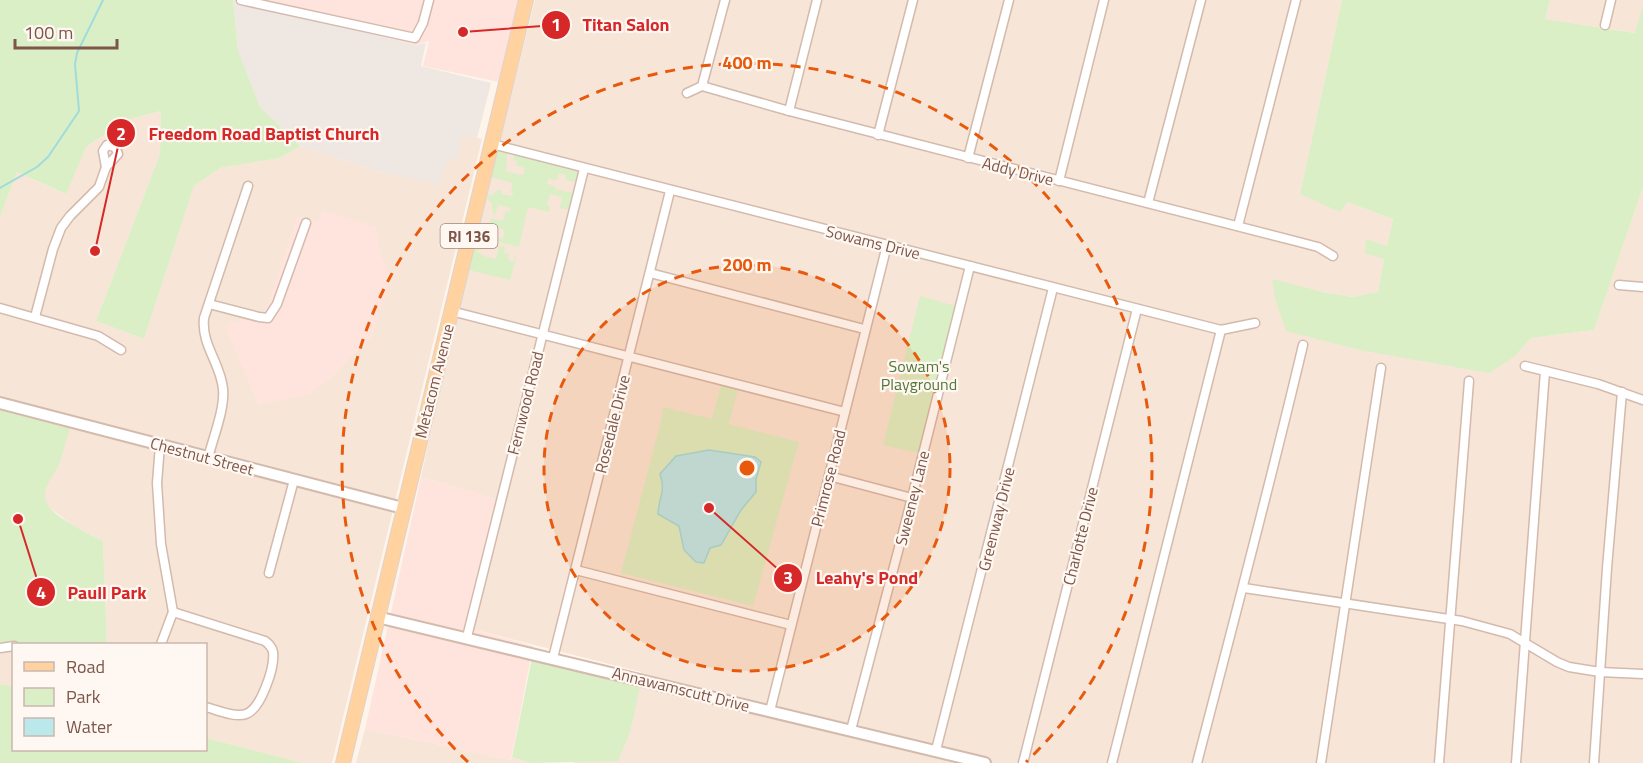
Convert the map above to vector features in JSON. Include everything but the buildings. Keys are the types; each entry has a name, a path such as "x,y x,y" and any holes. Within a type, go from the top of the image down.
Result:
{"main road":[{"name":"Metacom Avenue","path":"343,763 526,0"}],"street":[{"path":"241,0 415,38 423,23 429,0"},
{"path":"687,93 702,86 725,0"},
{"path":"789,111 817,0"},
{"path":"878,135 913,0"},
{"path":"968,158 1009,0"},
{"path":"1059,181 1104,0"},
{"path":"1148,203 1201,0"},
{"path":"1238,226 1296,0"},
{"path":"1605,25 1611,0"},
{"name":"Addy Drive","path":"702,86 878,135 1318,247 1333,256"},
{"name":"Sowams Drive","path":"492,144 1221,330 1256,323"},
{"path":"35,317 53,249 62,228 70,216 99,187 106,167"},
{"name":"Fernwood Road","path":"467,637 584,169"},
{"path":"208,458 223,392 222,381 203,332 204,318 248,186"},
{"name":"Rosedale Drive","path":"553,658 670,191"},
{"path":"209,304 268,318 277,304 306,223"},
{"name":"Primrose Road","path":"770,711 864,329 887,245"},
{"name":"Sweeney Lane","path":"851,729 970,266"},
{"path":"650,273 864,329"},
{"path":"1619,285 1643,287"},
{"name":"Greenway Drive","path":"936,750 1053,288"},
{"path":"0,308 98,336 121,350"},
{"name":"Charlotte Drive","path":"1023,763 1137,309"},
{"path":"451,311 845,412"},
{"path":"1112,763 1221,330"},
{"path":"1197,763 1244,588 1254,536 1303,345"},
{"path":"1525,366 1598,384 1643,400"},
{"path":"1321,763 1381,368"},
{"path":"1516,763 1545,371"},
{"path":"1439,763 1469,381"},
{"path":"1594,763 1614,465 1622,393"},
{"name":"Chestnut Street","path":"0,403 404,508"},
{"path":"160,445 157,483 161,544 173,612 162,643"},
{"path":"829,476 912,498"},
{"path":"269,573 294,480"},
{"path":"576,570 791,625"},
{"path":"1244,588 1449,619 1510,634 1563,665 1600,672 1643,674"},
{"path":"173,612 265,641 272,648 273,658 268,676 254,710 244,715 237,715 207,707"},
{"name":"Annawamscutt Drive","path":"377,616 985,763"}],"shaded area":[{"path":"233,0 415,45 426,43 421,66 491,83 477,138 462,134 456,162 447,159 440,184 387,174 300,146 260,107 238,50"},
{"path":"240,0 518,0 499,82 423,66 429,41 415,45"},
{"path":"535,0 1342,0 1300,194 1347,202 1393,219 1387,246 1366,240 1384,259 1378,292 1354,297 1322,292 1276,302 1286,330 1360,350 1515,356 1531,338 1594,330 1643,187 1643,763 573,763 631,729 641,672 464,627 495,499 421,477 459,304"},
{"path":"1550,0 1643,0 1643,5 1636,33 1545,19"},
{"path":"161,111 160,154 96,321 144,339 194,186 220,168 280,158 300,146 387,174 447,159 456,161 462,134 482,139 332,763 303,763 207,738 207,643 107,643 103,541 73,526 48,506 45,494 0,411 0,217 17,172 65,194 86,147 126,120"},
{"path":"322,210 376,227 382,258 391,278 372,336 330,379 309,394 258,405 225,325 265,313 297,216 318,222"},
{"path":"421,477 495,499 464,627 533,646 511,760 365,729"},
{"path":"0,642 12,643 12,686 0,684"},
{"path":"365,729 511,760 512,757 531,763 356,763"}],"green space":[{"path":"0,0 233,0 238,50 260,107 300,146 280,158 220,168 194,186 144,339 96,321 160,154 161,111 126,120 86,147 66,194 17,172 0,217"},
{"path":"1342,0 1550,0 1545,19 1635,33 1643,5 1643,187 1594,330 1531,338 1515,356 1489,373 1360,350 1286,331 1276,302 1272,279 1322,292 1353,297 1378,292 1384,259 1365,253 1366,239 1387,246 1393,219 1347,202 1340,212 1300,194"},
{"path":"498,151 507,153 506,172 523,175 525,168 516,165 517,161 513,160 514,154 579,171 575,182 565,180 566,175 559,173 557,180 548,179 547,184 555,186 555,189 573,193 570,210 560,208 562,197 550,194 547,205 550,207 549,212 528,207 519,247 477,236 479,228 503,239 505,230 492,227 491,218 503,221 506,211 510,212 510,208 498,205 495,215 492,203 486,198 487,195 492,195 498,190 502,191 501,194 513,196 511,191 513,183 491,177"},
{"path":"476,241 488,243 486,247 476,251 486,257 496,259 499,246 505,247 504,253 510,254 509,261 514,262 517,255 510,280 469,270"},
{"name":"Sowam's Playground","path":"920,296 955,306 918,453 883,445"},
{"path":"721,385 738,389 729,424 799,442 753,606 621,573 663,407 712,419"},
{"path":"0,409 70,428 61,459 48,484 45,497 52,510 60,517 103,541 107,643 0,642"},
{"path":"532,658 640,686 631,729 618,761 531,763 512,757"},
{"path":"0,684 12,686 12,751 207,751 207,738 303,763 0,763"}],"water":[{"path":"709,450 755,457 761,462 756,479 756,492 741,510 721,545 710,548 704,563 696,562 684,550 679,526 658,514 662,490 660,474 676,456"}],"waterway":[{"path":"0,188 37,167 48,157 79,111 75,64 77,53 103,0"}],"place":[{"name":"Titan Salon","path":"463,32"},
{"name":"Freedom Road Baptist Church","path":"95,251"},
{"name":"Leahy's Pond","path":"709,508"},
{"name":"Paull Park","path":"18,519"}]}
